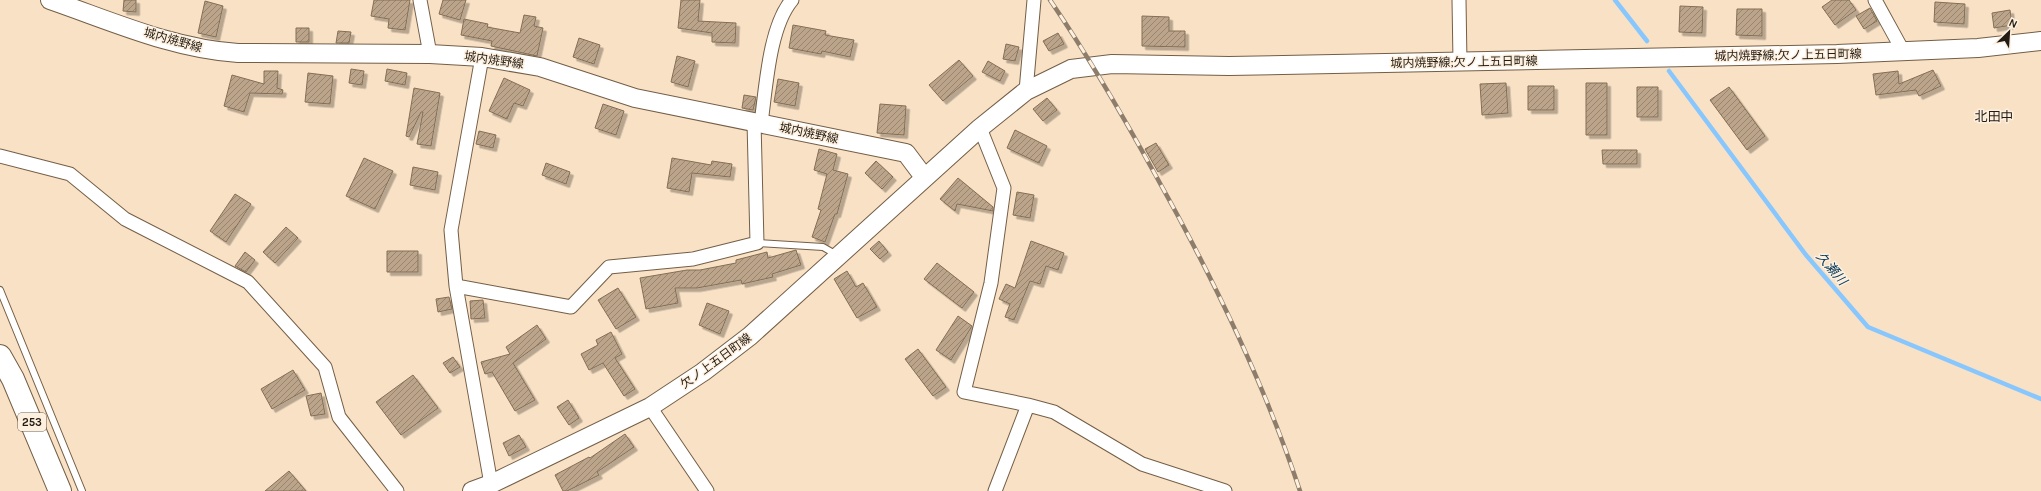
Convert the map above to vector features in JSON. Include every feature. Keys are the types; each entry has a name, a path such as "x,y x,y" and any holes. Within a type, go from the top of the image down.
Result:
{"highway":[{"name":"253","path":"0,356 13,379 60,491"}],"main road":[{"name":"城内焼野線","path":"50,0 174,42 214,52 430,54 482,57 540,67 635,98 906,153 924,177"},
{"name":"城内焼野線;欠ノ上五日町線","path":"924,177 980,128 1026,91 1071,69 1112,64 1229,66 1460,62 1903,51 1978,48 2041,41"},
{"name":"欠ノ上五日町線","path":"472,491 491,484 650,407 703,372 750,336 924,177"}],"street":[{"path":"420,0 430,54"},
{"path":"456,286 571,307 609,267 693,259 757,243 758,123 772,46 787,6 792,0"},
{"path":"1026,91 1034,0"},
{"path":"1459,0 1460,62"},
{"path":"1875,0 1903,51"},
{"path":"482,57 451,230 456,286 491,484"},
{"path":"980,128 1004,188 992,283 964,392 1054,412 1142,464 1225,491"},
{"path":"0,156 70,174 125,219 248,282 325,367 339,417 397,491"},
{"path":"995,491 1028,405"},
{"path":"650,407 707,491"}],"lane":[{"path":"757,243 823,248 838,255"},
{"path":"0,290 82,491"}],"building":[{"path":"124,0 136,0 136,12 123,11"},
{"path":"374,0 410,0 405,30 388,28 389,19 371,16"},
{"path":"443,0 466,0 460,20 439,14"},
{"path":"681,0 700,0 698,21 736,23 735,43 712,42 712,33 678,28"},
{"path":"1832,0 1849,0 1856,10 1835,25 1822,7"},
{"path":"205,1 223,6 216,37 198,33"},
{"path":"1935,2 1965,4 1964,24 1934,22"},
{"path":"1680,6 1703,7 1702,33 1679,32"},
{"path":"1870,8 1877,21 1864,29 1856,16"},
{"path":"1737,9 1762,9 1762,36 1736,35"},
{"path":"2010,10 2012,25 1994,28 1992,13"},
{"path":"524,15 536,17 534,26 543,28 537,56 491,46 492,41 461,35 464,19 488,24 487,27 520,33"},
{"path":"1142,16 1169,17 1169,31 1185,31 1185,47 1142,46"},
{"path":"793,25 826,31 825,35 854,40 850,57 822,51 821,54 789,48"},
{"path":"296,28 309,28 309,42 296,42"},
{"path":"338,31 351,32 349,43 336,43"},
{"path":"1058,33 1064,44 1049,51 1043,41"},
{"path":"579,38 600,45 594,64 573,57"},
{"path":"1006,44 1019,47 1015,61 1003,59"},
{"path":"677,56 695,61 688,87 671,82"},
{"path":"959,60 973,76 943,101 929,85"},
{"path":"988,61 1005,71 1000,81 982,72"},
{"path":"351,69 364,71 362,85 349,83"},
{"path":"387,69 407,73 405,85 385,81"},
{"path":"1933,70 1941,86 1919,96 1916,90 1876,95 1873,74 1898,71 1899,84"},
{"path":"264,71 278,71 277,88 283,90 282,94 250,93 244,112 224,106 232,75 264,84"},
{"path":"308,73 333,76 330,104 305,102"},
{"path":"504,78 530,90 523,106 514,103 507,119 489,111"},
{"path":"778,79 799,83 795,106 774,102"},
{"path":"1506,83 1508,113 1482,115 1480,84"},
{"path":"1586,83 1607,83 1607,135 1586,135"},
{"path":"1528,86 1554,86 1554,110 1528,110"},
{"path":"1637,87 1658,87 1658,117 1637,117"},
{"path":"1729,87 1765,136 1747,150 1710,100"},
{"path":"414,88 440,93 431,146 417,144 423,112 421,112 409,137 406,136"},
{"path":"744,95 756,97 753,110 742,108"},
{"path":"1047,98 1057,110 1043,121 1033,109"},
{"path":"603,104 624,111 616,135 595,128"},
{"path":"880,104 906,106 904,135 877,133"},
{"path":"1015,130 1047,146 1039,163 1007,148"},
{"path":"479,131 496,135 493,148 476,144"},
{"path":"1156,143 1169,165 1158,172 1145,149"},
{"path":"819,149 837,154 833,170 848,174 837,214 835,214 825,242 812,237 821,210 818,209 827,174 814,170"},
{"path":"1602,150 1637,150 1637,164 1603,164"},
{"path":"364,158 393,171 375,209 346,196"},
{"path":"672,158 711,165 712,161 732,164 730,177 692,173 689,192 667,188"},
{"path":"876,161 893,177 882,189 865,173"},
{"path":"546,163 570,172 566,184 542,175"},
{"path":"413,167 438,172 435,190 410,185"},
{"path":"958,178 993,207 993,211 957,204 955,211 940,199"},
{"path":"1017,192 1034,195 1030,218 1013,215"},
{"path":"235,194 251,204 226,242 210,231"},
{"path":"286,227 298,238 275,263 263,252"},
{"path":"879,241 888,252 880,259 870,249"},
{"path":"1031,241 1064,253 1058,270 1046,266 1040,284 1030,281 1014,320 1005,317 1010,304 999,299 1006,284 1015,288"},
{"path":"796,250 801,265 772,274 773,277 742,284 741,280 697,288 675,288 678,303 646,309 640,278 687,270 700,270 736,263 736,260 767,252 768,258"},
{"path":"387,251 418,251 418,272 387,272"},
{"path":"245,252 255,260 246,272 235,266"},
{"path":"937,263 974,292 962,308 924,279"},
{"path":"847,271 856,287 863,283 877,307 857,318 834,279"},
{"path":"618,288 636,317 616,329 598,300"},
{"path":"449,297 452,309 438,312 436,299"},
{"path":"483,300 485,318 471,319 470,301"},
{"path":"707,303 729,311 720,334 699,325"},
{"path":"958,316 972,326 951,360 936,350"},
{"path":"537,325 546,339 513,363 535,400 515,411 492,372 485,374 481,362 510,354 506,347"},
{"path":"611,332 622,354 615,358 635,389 624,396 603,363 589,370 581,354 598,345 596,340"},
{"path":"918,349 946,387 933,396 905,359"},
{"path":"453,357 460,367 450,373 443,363"},
{"path":"293,370 305,390 272,409 261,389"},
{"path":"413,375 438,408 401,435 376,402"},
{"path":"321,393 325,414 311,416 306,396"},
{"path":"568,400 579,418 569,425 557,407"},
{"path":"625,434 634,447 597,472 599,475 567,491 563,491 555,475 589,457 590,458"},
{"path":"519,435 526,447 509,456 503,443"},
{"path":"289,471 306,491 265,491"}],"waterway":[{"name":"久瀬川","path":"1615,0 1647,41"},
{"name":"久瀬川","path":"1669,71 1806,255 1868,327 2041,399"}],"railway":[{"path":"1050,0 1092,65 1118,109 1177,214 1217,291 1236,330 1270,410 1300,491"}],"district":[{"name":"北田中","path":"1994,116"}]}
